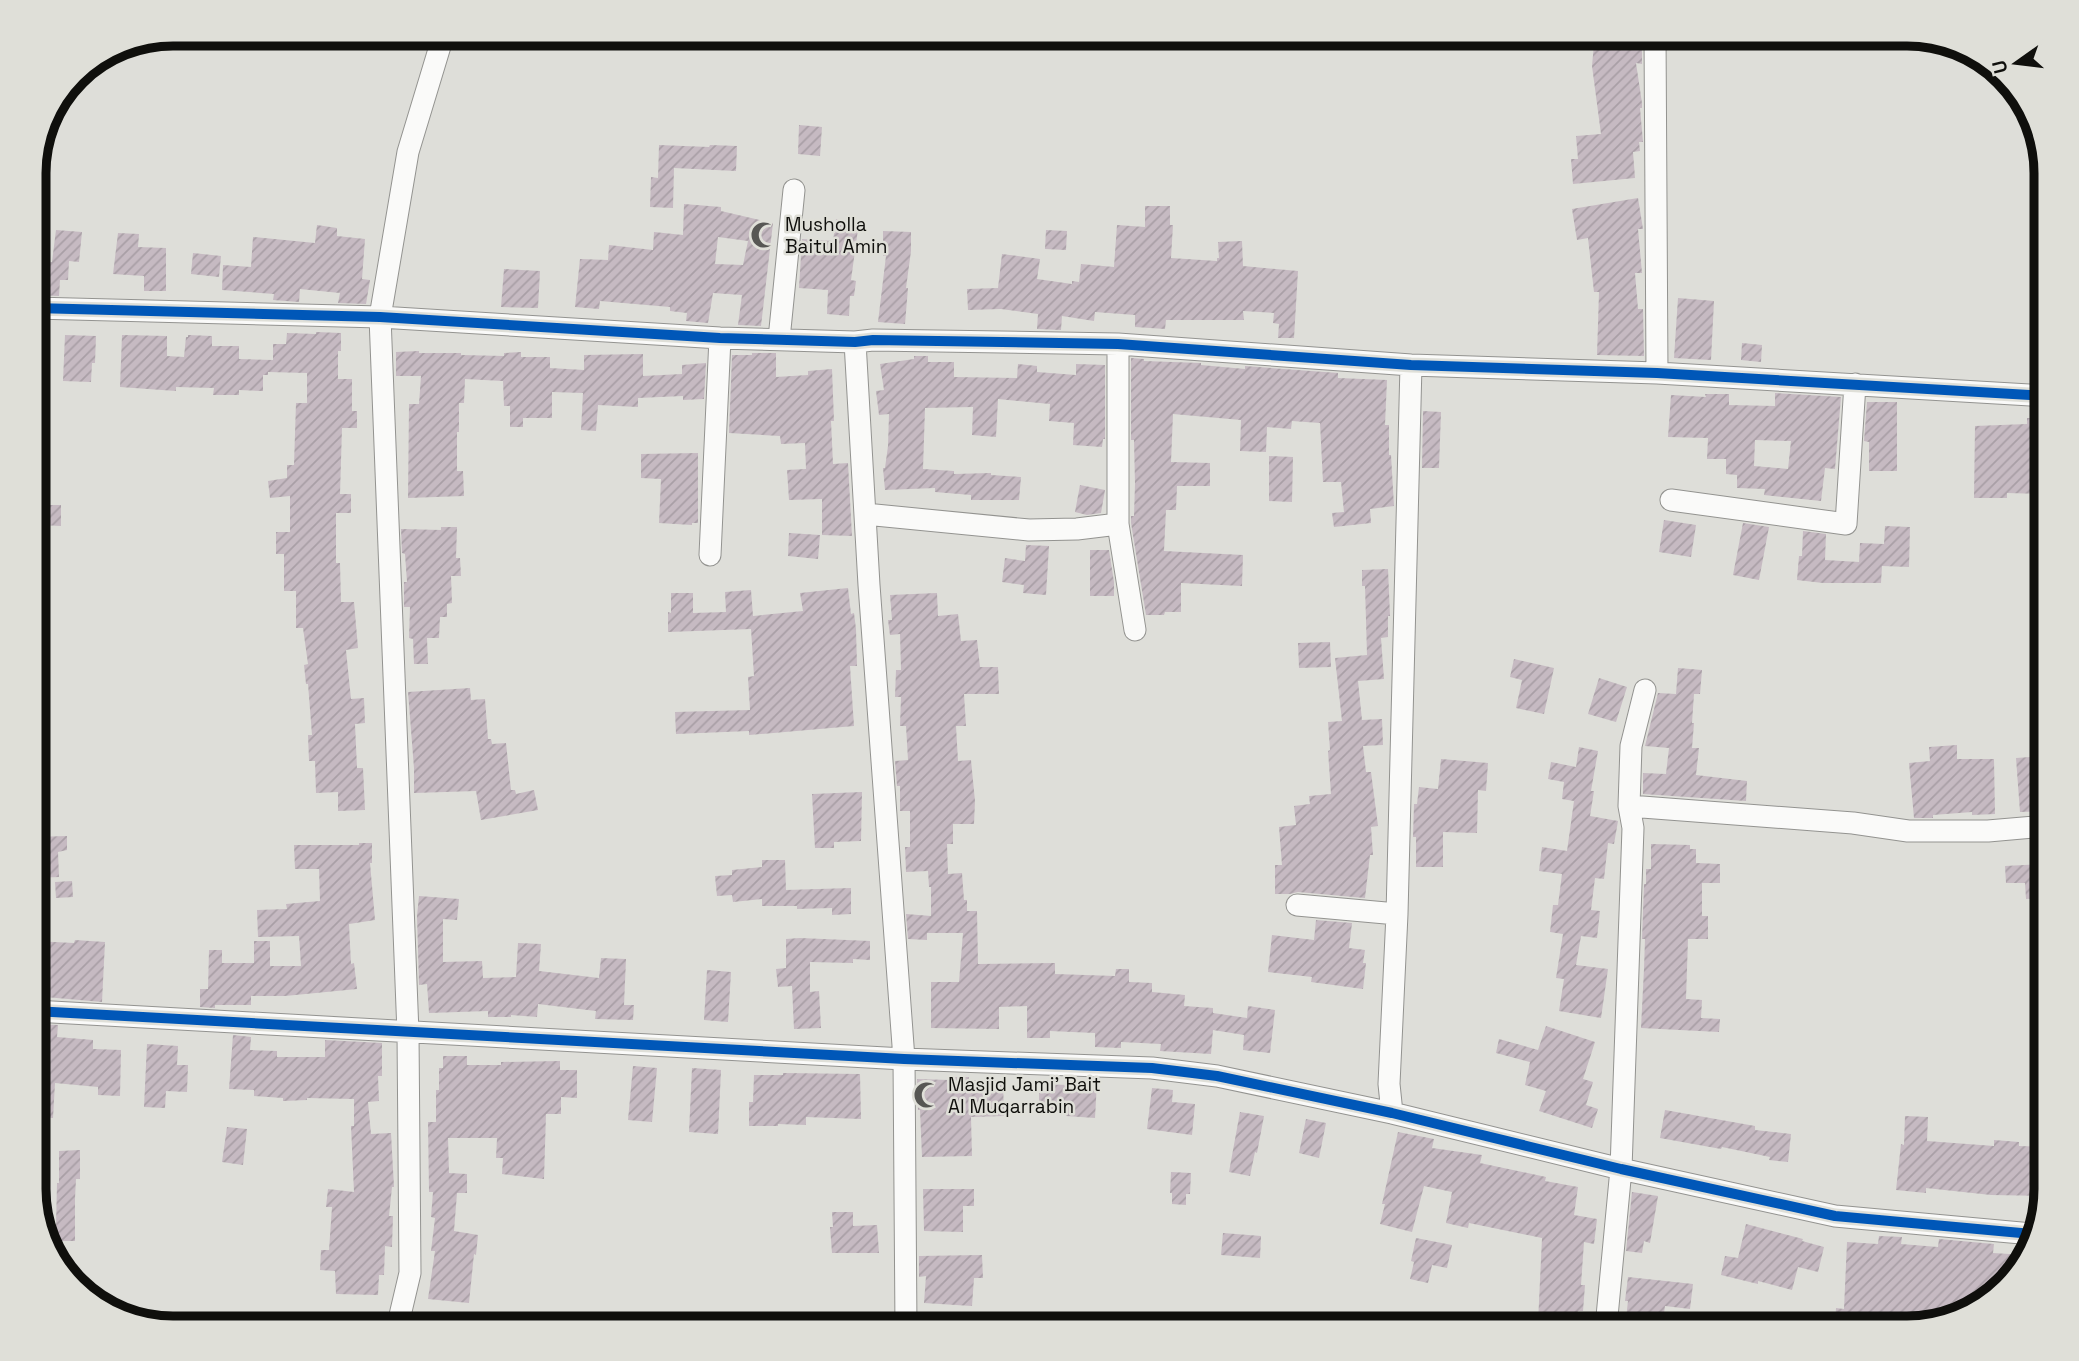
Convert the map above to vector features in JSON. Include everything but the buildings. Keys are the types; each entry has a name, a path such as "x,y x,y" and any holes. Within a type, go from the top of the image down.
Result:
{"street":[{"path":"400,1316 410,1273 408,1032 380,317 408,152 440,46"},
{"path":"1655,46 1657,373"},
{"path":"779,339 794,190"},
{"path":"46,308 380,317 720,338 1118,344 1411,365 1657,373 2034,395"},
{"path":"710,555 720,338"},
{"path":"855,342 904,1059 906,1316"},
{"path":"1118,344 1118,524 1135,630"},
{"path":"1392,1113 1388,1084 1396,914 1411,365"},
{"path":"1671,500 1846,524 1855,384"},
{"path":"865,514 1029,530 1077,529 1118,524"},
{"path":"1607,1316 1620,1169 1633,828 1629,806 1631,746 1645,690"},
{"path":"1629,806 1853,823 1908,831 2034,828"},
{"path":"1297,905 1396,914"},
{"path":"46,1012 904,1059 1152,1068 1217,1076 1392,1113 1620,1169 1835,1216 2025,1233"}],"cycle path":[{"path":"46,308 380,317 720,338 1118,344 1411,365 1657,373 2034,395"},
{"path":"46,1012 904,1059 1152,1068 1217,1076 1392,1113 1621,1169 1835,1216 2025,1233"}],"place":[{"name":"Musholla Baitul Amin","path":"764,235"},
{"name":"Masjid Jami' Bait Al Muqarrabin","path":"927,1095"}]}
